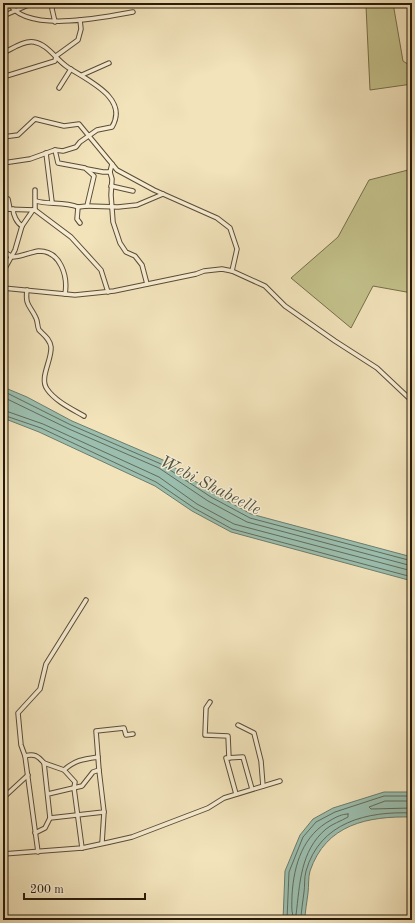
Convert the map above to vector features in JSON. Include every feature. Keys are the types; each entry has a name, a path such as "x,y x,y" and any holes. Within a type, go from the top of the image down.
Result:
{"street":[{"path":"9,3 16,11 43,20 55,22 133,12"},
{"path":"3,16 33,3"},
{"path":"53,3 52,9 55,22"},
{"path":"3,77 53,62 56,56 78,40 81,29 80,20"},
{"path":"3,53 27,42 33,42 56,56 71,69 108,94 116,111 115,123 112,127 97,130 80,142 76,147 63,151 55,150 30,159 3,163"},
{"path":"82,75 109,62"},
{"path":"59,88 71,69"},
{"path":"3,136 18,134 35,119 64,126 79,124 117,170 164,194 217,218 230,228 237,249 232,271"},
{"path":"55,150 58,163 110,172"},
{"path":"46,153 52,202"},
{"path":"112,164 110,172 112,179 111,206 120,243 126,252 135,256 142,264 147,284"},
{"path":"87,206 94,176 88,169"},
{"path":"111,186 133,191"},
{"path":"3,272 11,256 22,226 34,210 36,201 35,190"},
{"path":"36,201 69,203 78,207 138,205 164,194"},
{"path":"8,199 18,224 22,226"},
{"path":"78,207 77,219 80,223"},
{"path":"3,210 34,210 71,237 97,264 101,270 108,292"},
{"path":"4,249 11,256 20,257 38,251 53,254 58,260 65,276 65,294"},
{"path":"3,288 65,294 108,292 196,274 204,270 222,269 232,271 265,286 284,306 334,341 377,368 412,401"},
{"path":"27,290 27,304 36,318 38,328 48,339 51,345 44,382 46,388 52,396 84,416"},
{"path":"38,852 25,756 21,745 18,713 40,689 46,664 86,600"},
{"path":"210,702 206,708 206,735 228,736 229,758 226,758 236,794"},
{"path":"238,725 254,733 261,761 263,786"},
{"path":"102,843 104,812 96,731 124,728 126,735 133,734"},
{"path":"25,756 31,754 38,756 44,763 64,770 75,782 74,788 82,848"},
{"path":"229,758 243,756 252,789"},
{"path":"64,770 71,763 98,757"},
{"path":"35,833 45,828 50,818 44,763"},
{"path":"48,794 82,786 93,772 99,770"},
{"path":"3,798 28,776"},
{"path":"3,854 82,848 132,837 208,808 224,798 280,781"},
{"path":"50,818 104,812"}],"shaded area":[{"path":"354,3 393,3 403,61 412,67 412,84 370,90 366,6"},
{"path":"412,169 412,293 373,286 351,328 291,278 338,237 369,180"}],"water":[{"path":"3,387 27,397 72,421 163,460 213,493 251,514 412,557 412,581 231,532 192,511 155,486 39,432 3,418"},
{"path":"384,792 412,792 412,817 380,818 365,821 350,826 338,833 326,843 317,855 310,871 305,920 283,920 285,871 300,835 313,819 333,808"}],"water label":[{"name":"Webi Shabeelle","path":"210,486"}]}
